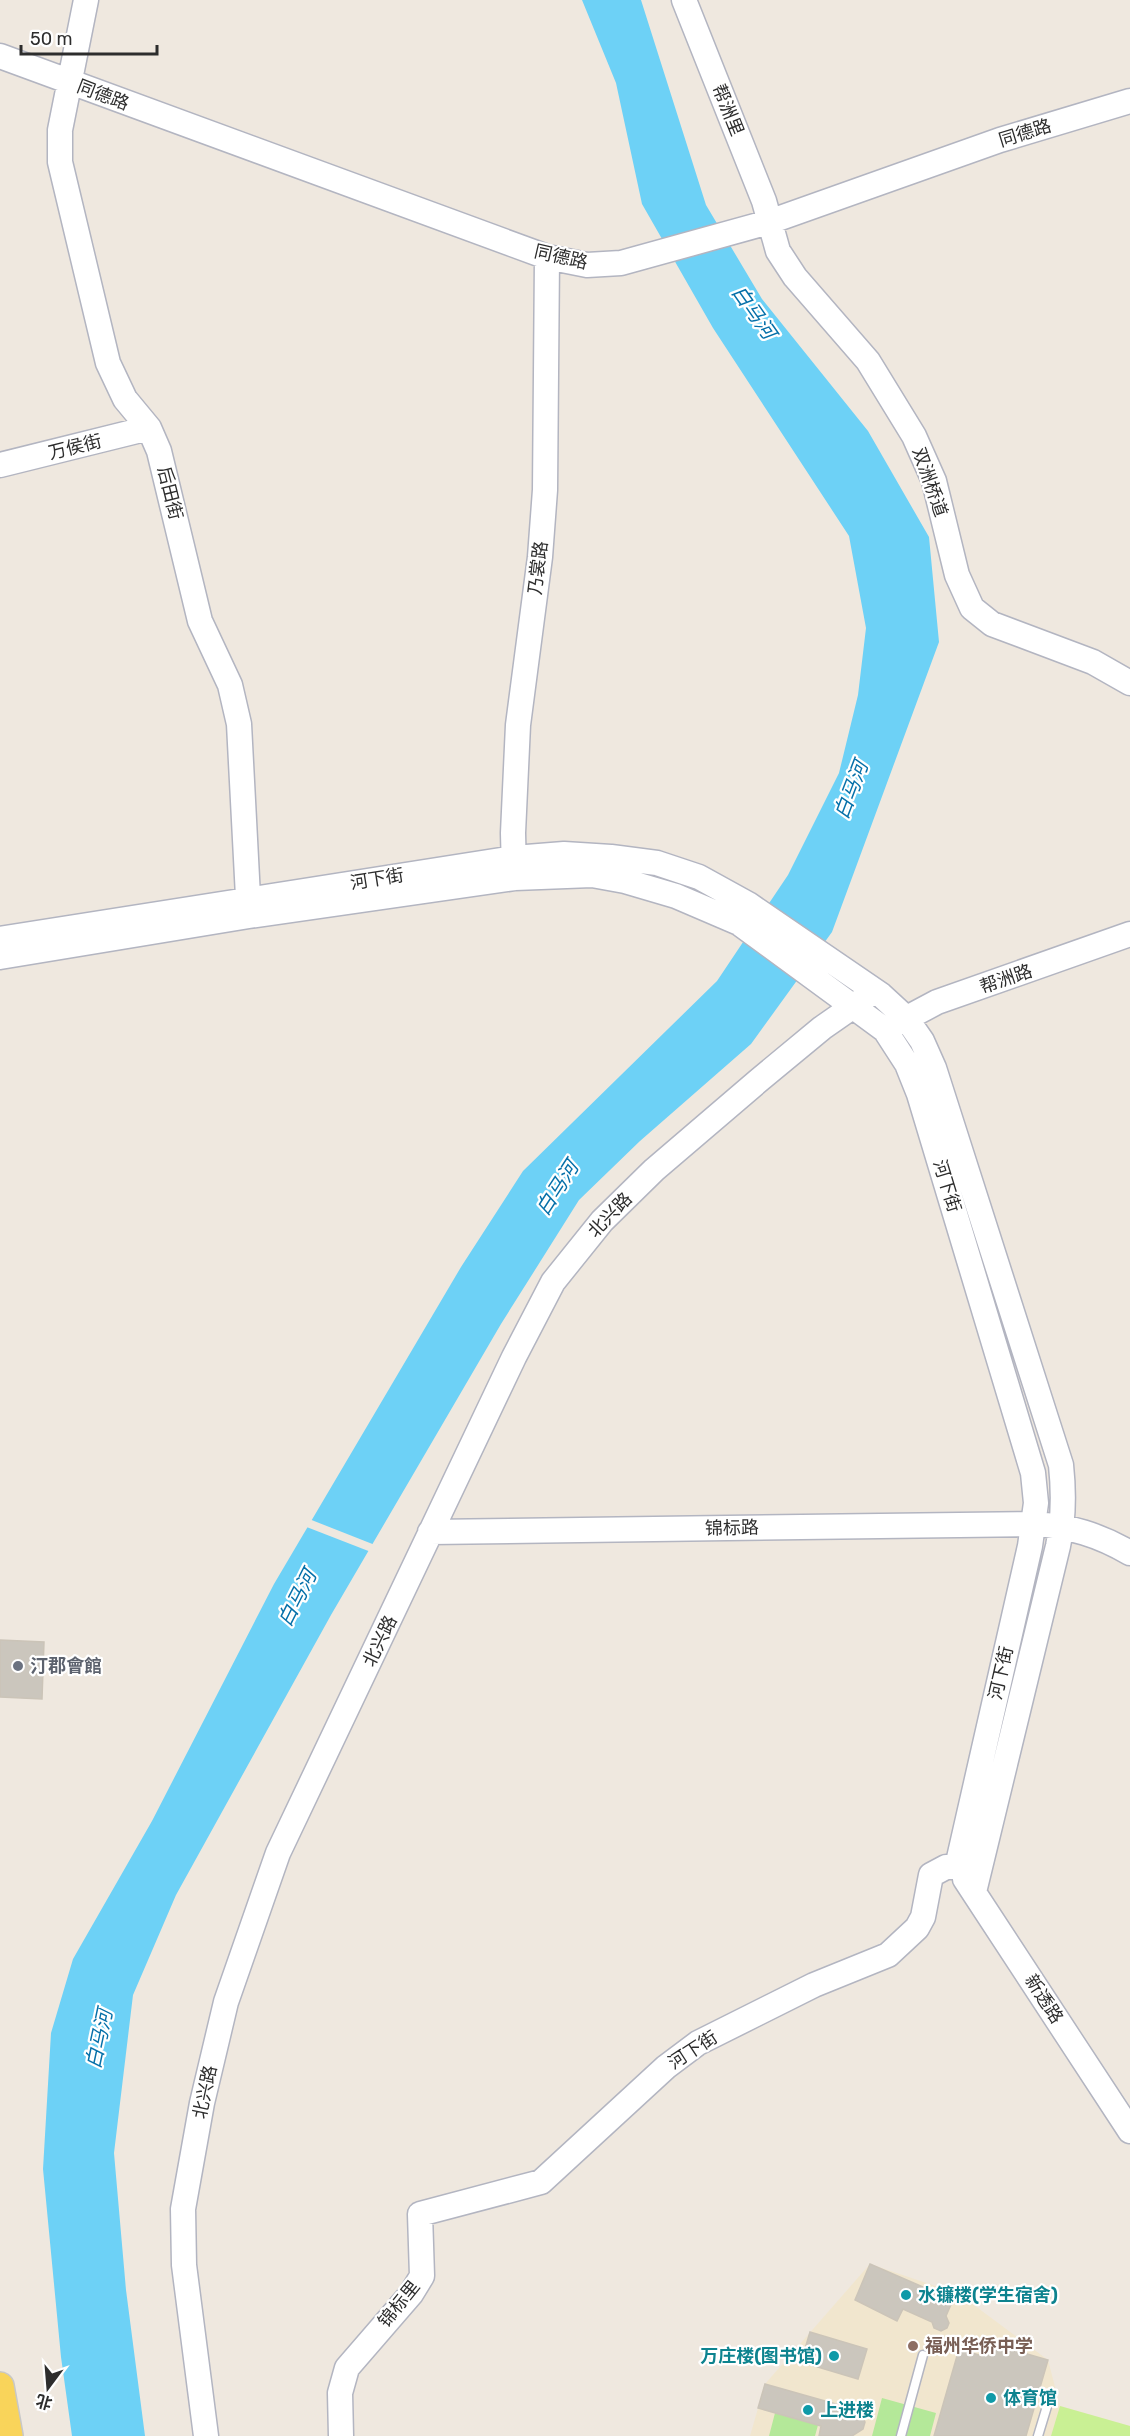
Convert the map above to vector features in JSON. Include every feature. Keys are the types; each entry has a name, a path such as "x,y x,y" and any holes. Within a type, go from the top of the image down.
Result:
{"main road":[{"path":"0,2386 9,2436"}],"street":[{"name":"后田街","path":"86,0 59,141 63,179 108,363 125,399 149,429 169,483 200,621 225,672 236,705 249,908"},
{"name":"帮洲里","path":"684,0 764,201 769,222"},
{"name":"同德路","path":"0,57 547,257 604,266 769,222 1000,140 1130,101"},
{"name":"双洲桥道","path":"769,222 778,251 787,265 868,361 914,436 934,481 957,575 972,608 992,624 1066,651 1130,683"},
{"name":"乃裳路","path":"514,868 519,716 544,514 547,257"},
{"name":"万侯街","path":"0,465 149,429"},
{"name":"河下街","path":"0,939 249,908 514,868 625,880 744,913 837,980 875,991 906,1018 922,1041 934,1068 1061,1465 1064,1501 1062,1526 974,1892"},
{"name":"河下街","path":"0,957 249,908"},
{"name":"帮洲路","path":"885,1030 937,1002 1130,934"},
{"name":"河下街","path":"541,2182 666,2067 698,2043 813,1985 877,1961 899,1947 917,1928 923,1917 931,1875 946,1867 957,1868 1034,1524 1036,1503 1033,1473 980,1291 913,1077 885,1030 854,1005 837,980"},
{"name":"北兴路","path":"206,2436 182,2239 186,2186 214,2048 226,2002 278,1853 532,1320 553,1282 576,1251 654,1170 813,1035 875,991"},
{"name":"锦标路","path":"430,1532 1034,1524 1062,1526 1092,1534 1130,1553"},
{"name":"新透路","path":"957,1868 1130,2131"},
{"name":"锦标里","path":"341,2436 340,2393 347,2368 411,2294 422,2276 420,2214 541,2182"}],"lane":[{"path":"901,2436 922,2355"},
{"path":"1038,2436 1048,2403"}],"shaded area":[{"name":"福州华侨中学","path":"870,2264 959,2294 1048,2360 1060,2406 1130,2426 1130,2436 750,2436 765,2384"}],"green space":[{"path":"882,2398 936,2413 930,2436 872,2436"},
{"path":"1060,2406 1130,2426 1130,2436 1051,2436"},
{"path":"775,2413 818,2425 815,2436 769,2436"}],"water":[{"name":"白马河","path":"582,0 641,0 706,205 762,299 868,431 929,537 939,642 832,932 751,1044 640,1141 579,1200 501,1324 331,1615 176,1895 133,1995 114,2153 126,2290 145,2436 72,2436 61,2357 43,2169 51,2033 73,1959 152,1821 274,1584 461,1267 523,1171 717,981 788,875 839,773 858,695 866,628 849,536 713,328 642,204 616,83"}],"pier":[{"path":"309,1519 375,1545 371,1552 304,1526"}],"building":[{"path":"0,1640 44,1642 42,1699 0,1697"},
{"name":"水镰楼(学生宿舍)","path":"870,2264 953,2300 946,2316 949,2323 947,2328 941,2331 934,2328 932,2322 903,2309 897,2321 855,2300"},
{"name":"万庄楼(图书馆)","path":"810,2332 867,2349 858,2379 801,2362"},
{"name":"体育馆","path":"986,2342 1048,2360 1026,2436 934,2436 959,2349 982,2356"},
{"name":"上进楼","path":"765,2384 860,2411 865,2422 863,2429 852,2436 819,2436 821,2426 758,2408"}],"place":[{"name":"汀郡會館","path":"18,1666"},
{"name":"水镰楼(学生宿舍)","path":"906,2295"},
{"name":"福州华侨中学","path":"913,2346"},
{"name":"万庄楼(图书馆)","path":"834,2356"},
{"name":"体育馆","path":"991,2398"},
{"name":"上进楼","path":"808,2410"}]}
